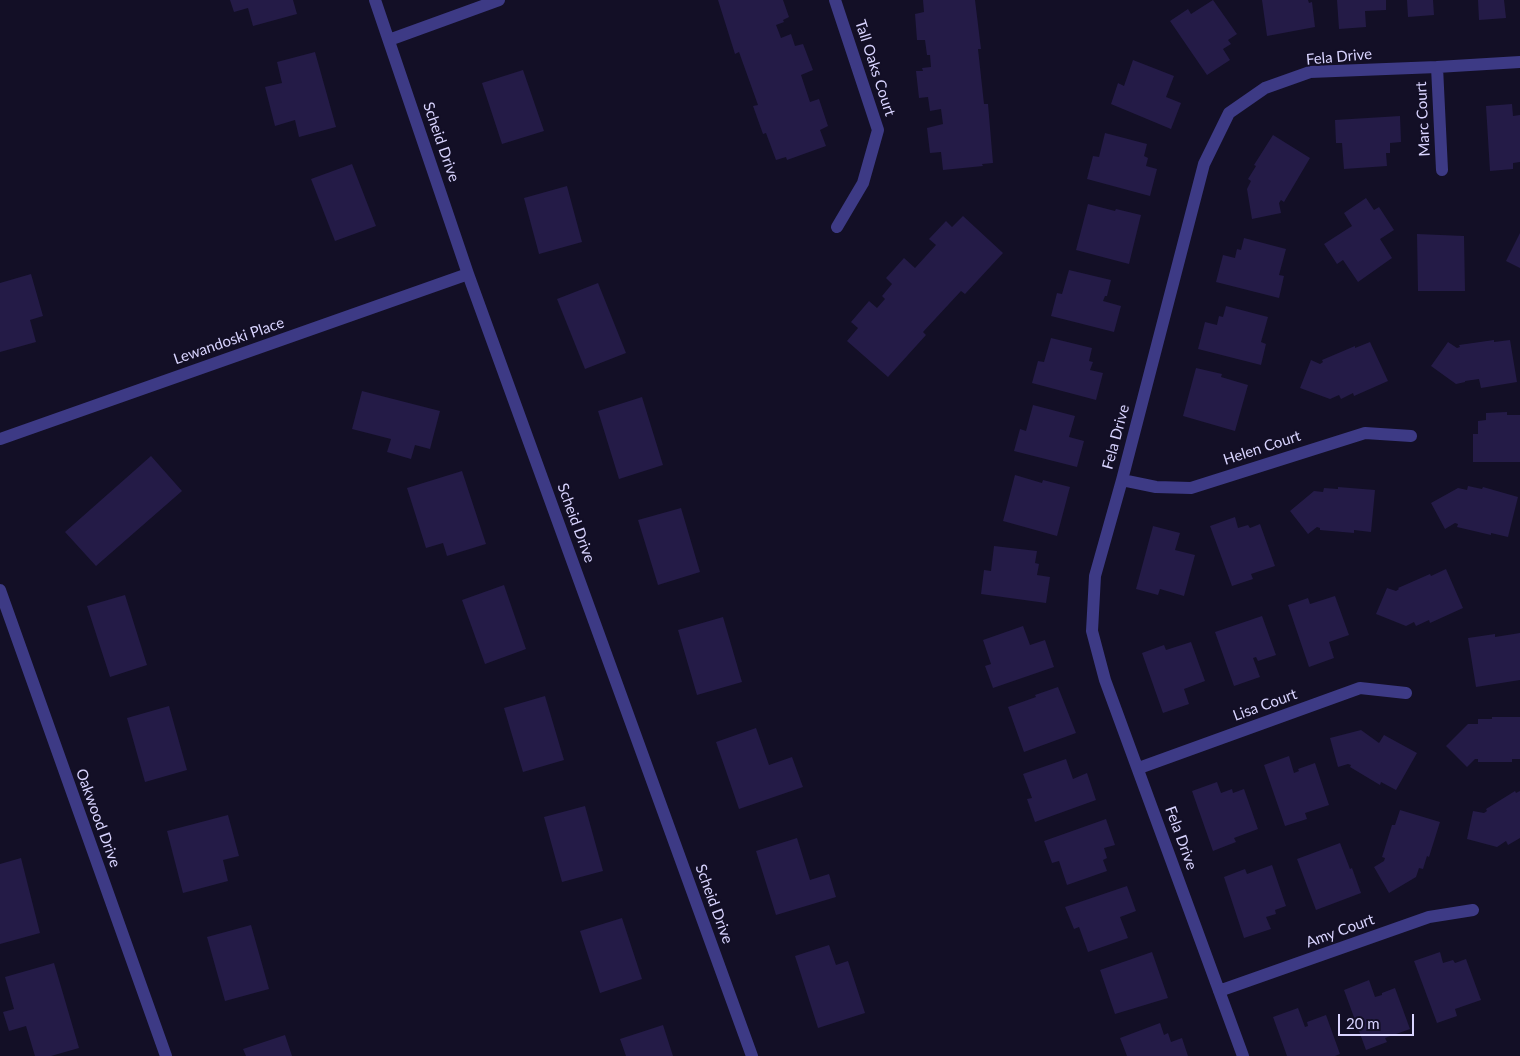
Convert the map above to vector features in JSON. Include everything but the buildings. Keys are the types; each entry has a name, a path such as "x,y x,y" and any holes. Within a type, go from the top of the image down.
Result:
{"street":[{"name":"Scheid Drive","path":"375,0 468,274 752,1056"},
{"path":"389,40 499,0"},
{"name":"Tall Oaks Court","path":"835,0 878,130 863,184 837,227"},
{"name":"Fela Drive","path":"1243,1056 1139,768 1105,680 1092,631 1095,576 1122,480 1204,164 1229,113 1266,88 1310,72 1520,62"},
{"name":"Marc Court","path":"1437,67 1442,170"},
{"name":"Lewandoski Place","path":"0,439 468,274"},
{"name":"Helen Court","path":"1122,480 1156,487 1191,488 1365,433 1411,436"},
{"name":"Oakwood Drive","path":"0,590 166,1056"},
{"name":"Lisa Court","path":"1139,768 1360,688 1406,692"},
{"name":"Amy Court","path":"1219,991 1428,917 1473,910"}]}
